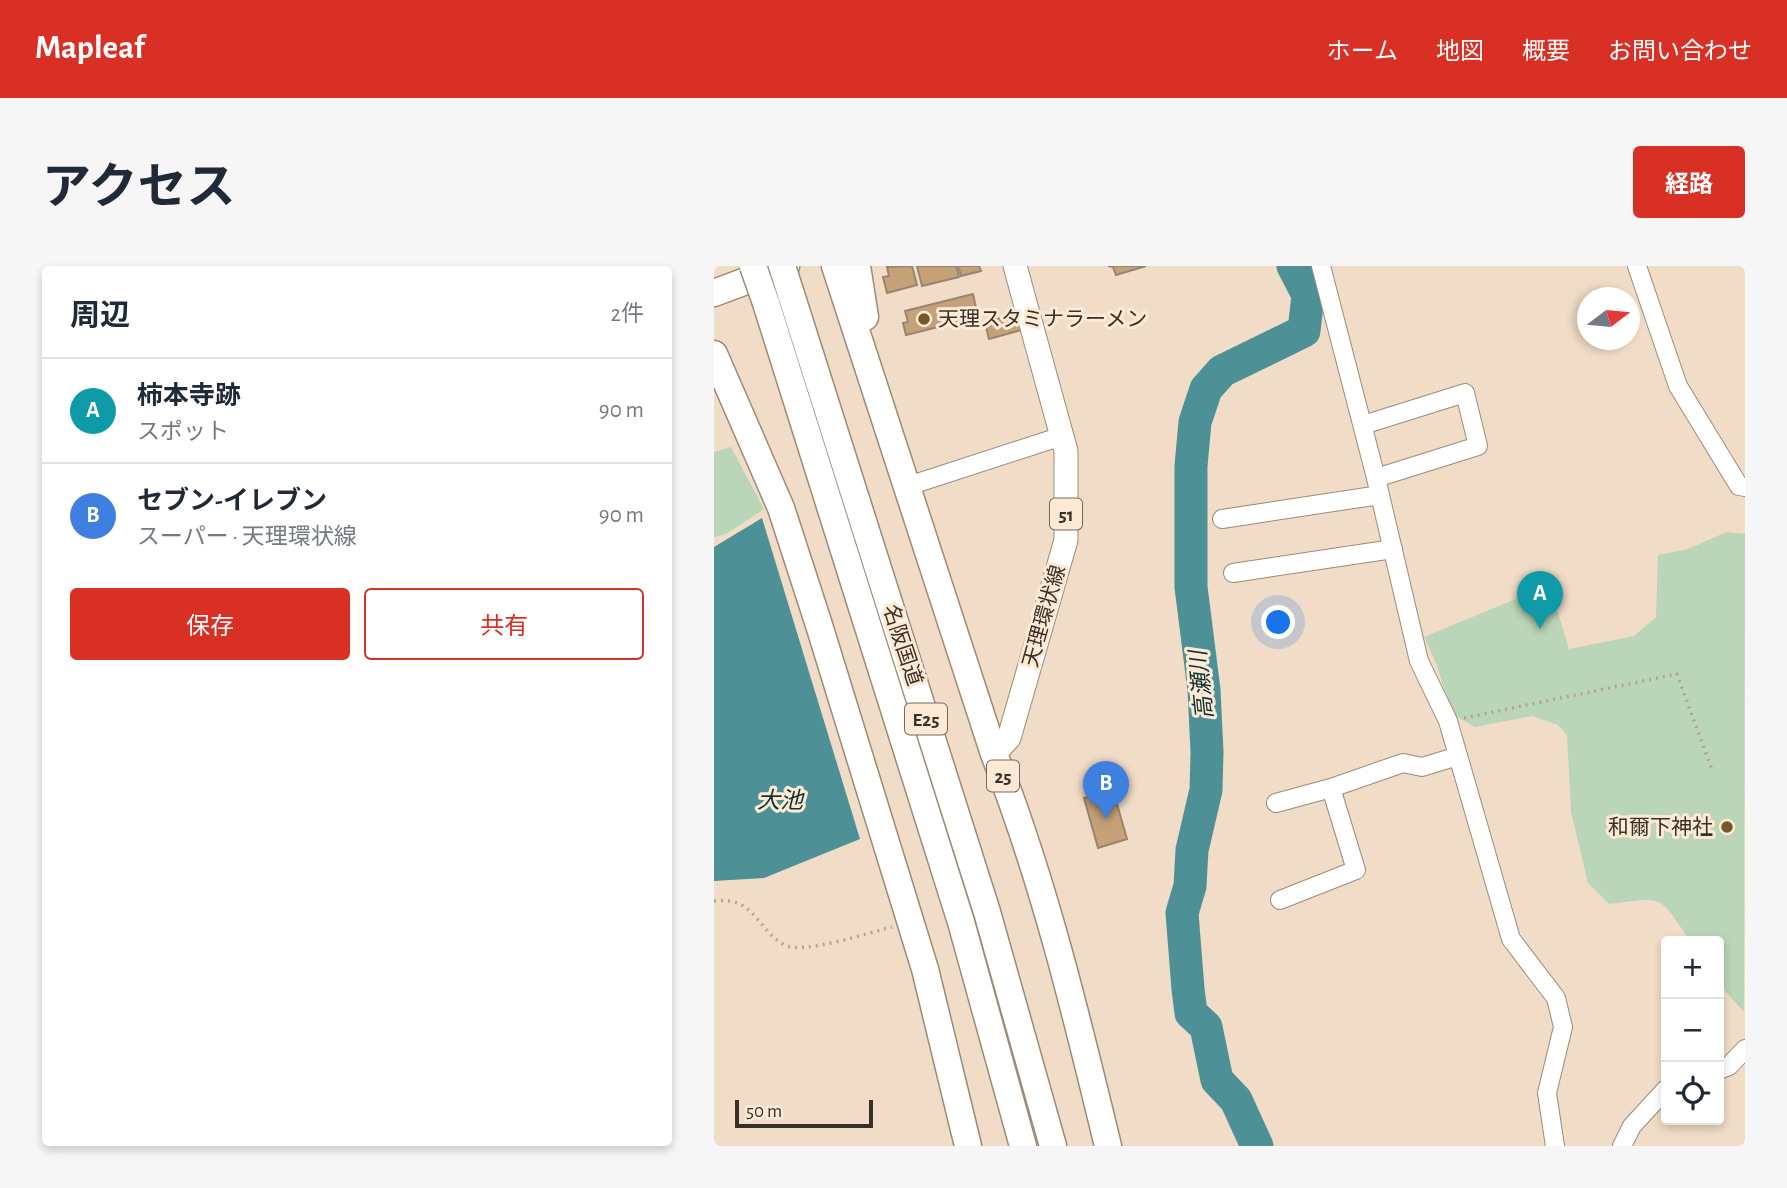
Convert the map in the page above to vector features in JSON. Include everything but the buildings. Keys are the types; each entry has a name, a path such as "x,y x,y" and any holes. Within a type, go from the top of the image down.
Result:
{"highway":[{"name":"名阪国道","path":"753,266 961,922 1023,1146"},
{"name":"名阪国道","path":"784,266 988,912 1053,1146"},
{"path":"714,293 784,266"},
{"name":"25","path":"835,266 880,412 946,601 994,754 1019,818 1075,1007 1108,1146"},
{"name":"25","path":"857,266 880,412"},
{"path":"714,354 780,508 925,969 968,1146"}],"main road":[{"name":"天理環状線","path":"994,754 1009,738 1066,540 1066,451 1015,266"}],"street":[{"path":"1321,266 1363,425 1419,661 1448,721 1511,939 1556,998 1563,1027 1547,1093 1555,1146"},
{"path":"1637,266 1678,386 1712,446 1739,485 1745,487"},
{"path":"1222,519 1378,487 1478,446 1465,393 1363,425"},
{"path":"905,487 1062,436"},
{"path":"1233,573 1393,549"},
{"path":"1276,803 1331,788 1403,763 1422,767 1458,756"},
{"path":"1280,900 1356,870 1331,788"},
{"path":"1724,1068 1745,1049"},
{"path":"1622,1146 1632,1126 1661,1095"}],"path":[{"path":"1448,721 1677,674 1712,770"},
{"path":"714,901 724,900 745,906 785,946 802,948 911,923"}],"green space":[{"path":"731,447 764,509 726,534 714,537 714,452"},
{"path":"1727,532 1745,534 1744,1012 1724,990 1724,936 1687,936 1672,914 1659,902 1641,900 1609,904 1588,883 1571,812 1567,735 1558,725 1532,716 1475,727 1452,714 1436,663 1424,637 1545,587 1555,603 1569,649 1634,636 1656,617 1658,555 1688,549"}],"water":[{"name":"大池","path":"762,518 860,839 764,878 714,881 714,547"}],"waterway":[{"name":"高瀬川","path":"1257,1146 1236,1100 1217,1080 1206,1027 1191,1013 1188,989 1182,913 1190,886 1192,850 1206,790 1207,752 1204,690 1191,587 1191,466 1195,422 1206,389 1222,371 1304,331 1308,295 1293,266"}],"place":[{"name":"天理スタミナラーメン","path":"924,319"},
{"name":"柿本寺跡","path":"1540,629"},
{"name":"セブン-イレブン","path":"1106,819"},
{"name":"和爾下神社","path":"1727,827"}]}
